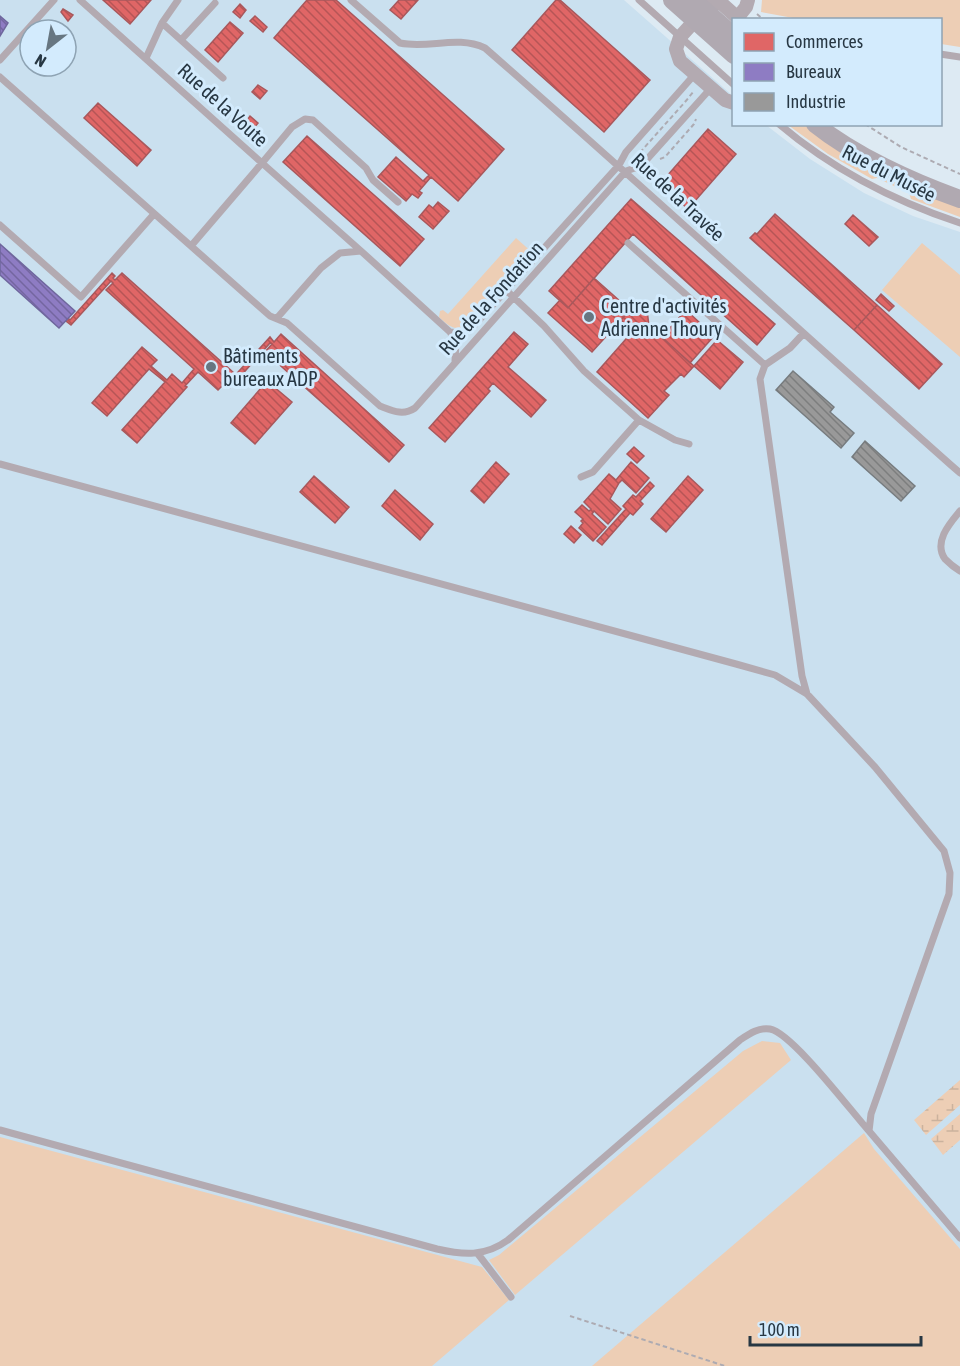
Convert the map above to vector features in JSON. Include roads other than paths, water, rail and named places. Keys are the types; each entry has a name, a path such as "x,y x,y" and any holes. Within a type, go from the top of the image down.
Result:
{"main road":[{"path":"672,0 697,10 732,35"},
{"path":"697,10 732,53"},
{"path":"818,126 874,161 960,199"},
{"path":"841,126 906,168 960,191"}],"street":[{"path":"732,102 725,100 680,61 676,44 697,10 710,4 721,3 739,18 748,0"}],"lane":[{"path":"2,56 54,0"},
{"name":"Rue de la Voute","path":"80,0 262,163 191,246"},
{"path":"146,58 162,23 178,0"},
{"name":"Rue de la Travée","path":"351,0 400,43 409,45 464,41 485,48 626,171 803,334 960,473"},
{"path":"639,0 732,83"},
{"path":"181,40 215,3"},
{"path":"162,23 223,78"},
{"path":"942,54 960,57"},
{"name":"Rue de la Fondation","path":"262,163 450,332 459,333 472,328 619,165 626,152 695,74"},
{"name":"Rue de la Fondation","path":"0,77 270,316 287,323 380,406 396,412 409,412 415,408 626,171 641,166 711,88"},
{"path":"262,163 292,127 305,119 312,120 366,168 373,180 398,202"},
{"name":"Rue du Musée","path":"781,126 817,154 855,178 899,200 960,224"},
{"path":"0,225 81,297 154,214"},
{"path":"627,243 765,365"},
{"path":"277,318 321,268 340,253 361,251"},
{"path":"506,290 544,326 584,371 639,420 675,440 690,444"},
{"path":"450,332 457,347 454,363"},
{"path":"803,334 790,348 765,365 760,379 801,676 807,694"},
{"path":"581,477 593,472 639,420"},
{"path":"0,464 776,675 807,694 876,767 944,851 950,873 950,894 872,1114 869,1131"},
{"path":"960,511 946,529 941,540 944,558 960,572"},
{"path":"0,1130 437,1248 478,1254 493,1250 508,1240 740,1040 755,1031 768,1029 787,1038 960,1238"},
{"path":"478,1254 512,1298"}],"place":[{"name":"Centre d'activités Adrienne Thoury","path":"589,317"},
{"name":"Bâtiments bureaux ADP","path":"211,367"}]}
